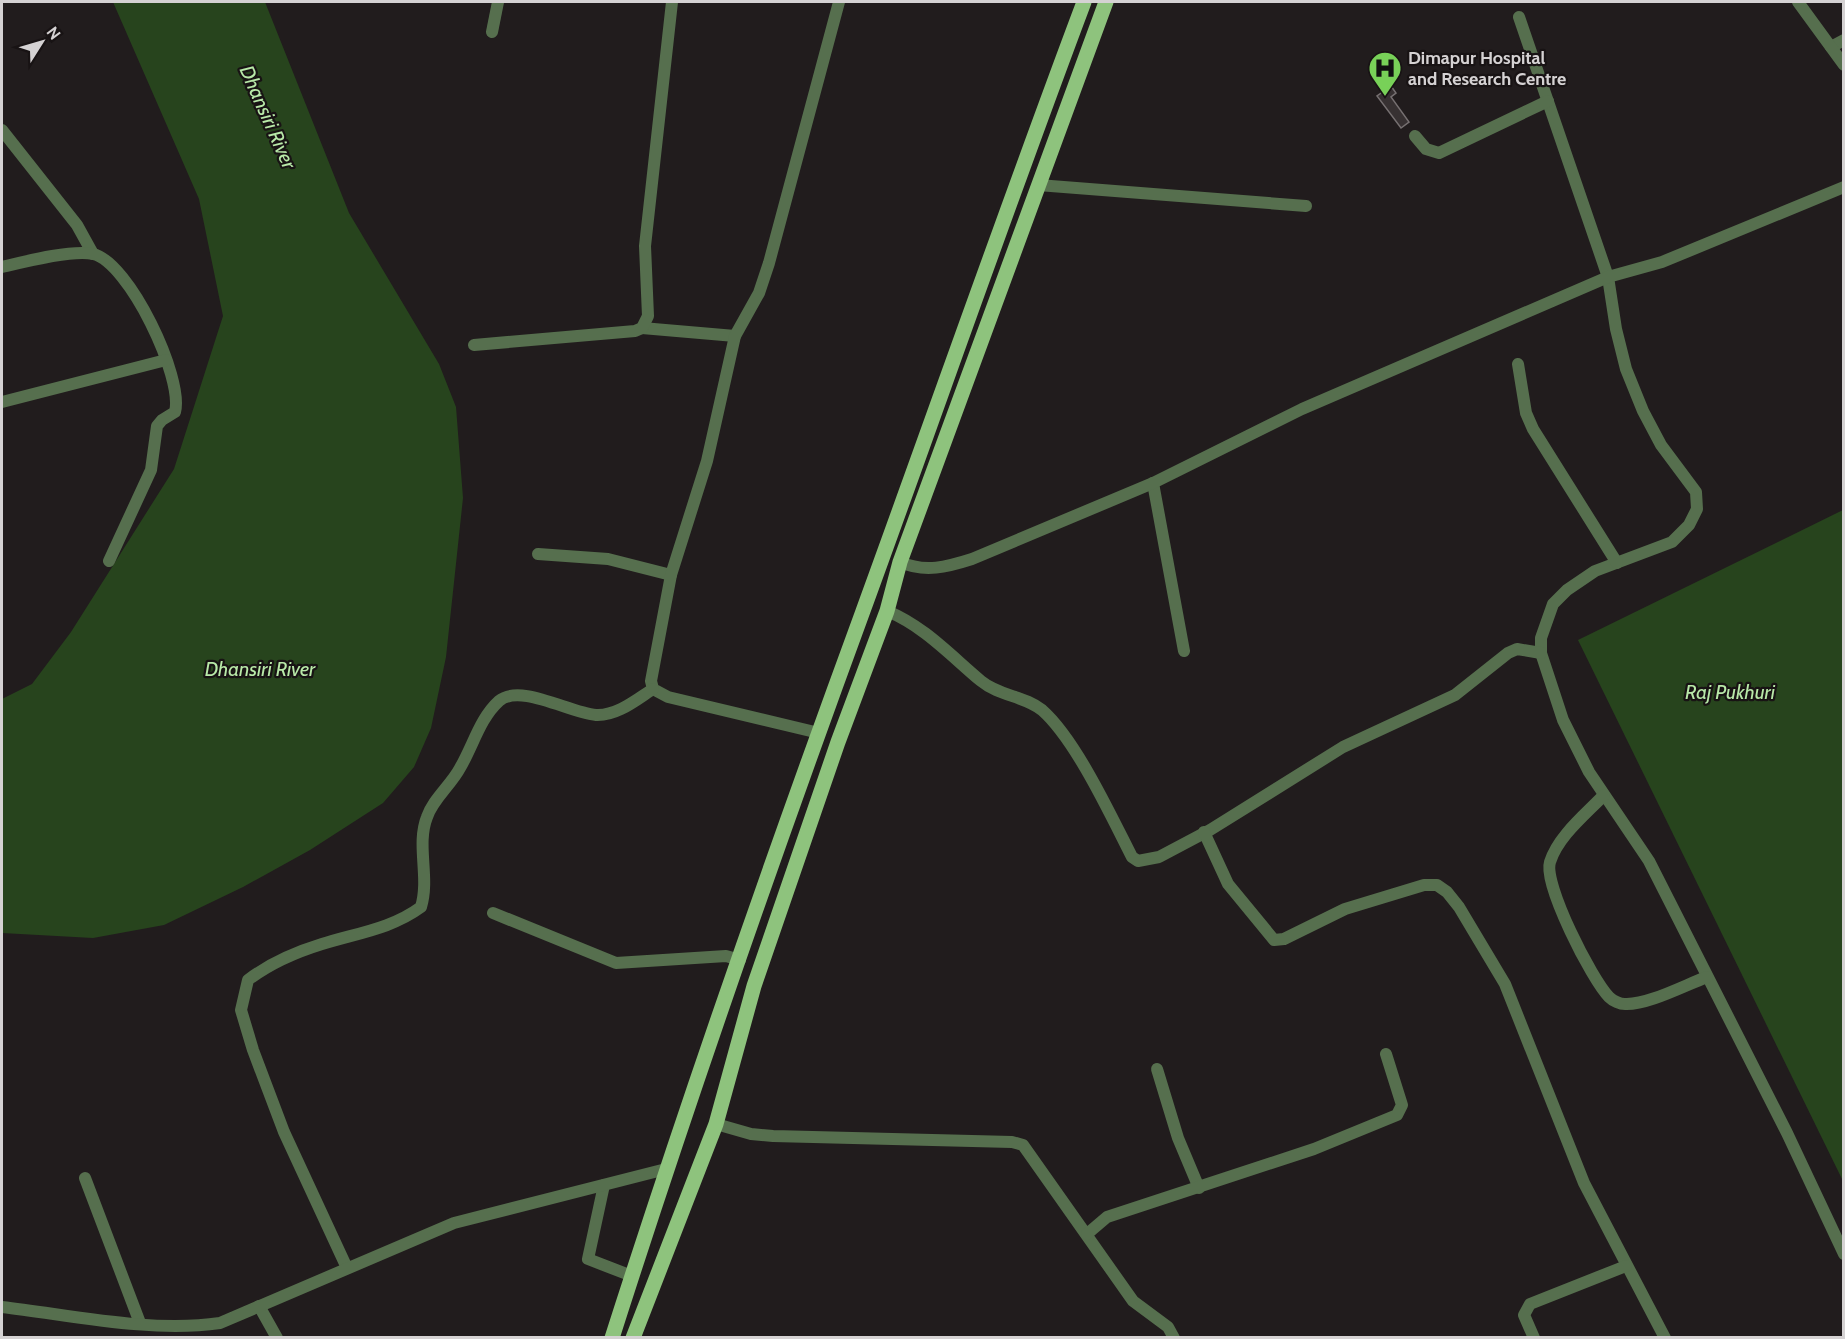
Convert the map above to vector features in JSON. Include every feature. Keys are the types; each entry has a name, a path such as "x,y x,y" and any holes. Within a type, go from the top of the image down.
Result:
{"main road":[{"path":"612,1338 666,1169 819,733 999,229 1084,2"},
{"path":"633,1338 716,1124 754,986 838,742 887,611 900,562 1106,2"}],"street":[{"path":"492,32 498,2"},
{"path":"642,328 648,316 645,246 672,2"},
{"path":"653,689 652,671 672,575 707,461 735,336 759,293 769,263 839,2"},
{"path":"1798,2 1844,65"},
{"path":"1519,16 1608,277 1616,329 1635,390 1661,445 1696,492 1697,509 1689,525 1672,542 1595,571 1567,590 1553,604 1541,638 1541,652 1563,720 1589,772 1649,861 1787,1133 1844,1254"},
{"path":"1831,47 1844,40"},
{"path":"1414,136 1426,149 1439,153 1548,101"},
{"path":"2,130 77,225 93,254"},
{"path":"1038,185 1306,206"},
{"path":"900,562 912,567 942,569 1153,483 1302,409 1608,277 1662,262 1844,187"},
{"path":"2,267 40,259 93,254 105,260 119,273 150,320 166,360 176,400 175,412 157,426 151,470 109,561"},
{"path":"474,345 635,331 642,328 735,336"},
{"path":"2,402 166,360"},
{"path":"1518,364 1526,413 1533,429 1617,563"},
{"path":"1153,483 1184,651"},
{"path":"538,554 608,559 672,575"},
{"path":"887,611 923,630 985,684 1003,695 1029,702 1041,709 1067,739 1132,857 1138,861 1159,856 1204,832 1343,747 1455,695 1508,653 1517,649 1541,652"},
{"path":"653,689 668,698 819,733"},
{"path":"347,1268 284,1132 253,1050 241,1010 248,980 264,968 320,945 389,926 421,907 426,891 424,830 426,818 460,768 481,726 501,699 514,695 530,696 597,715 617,711 653,689"},
{"path":"1604,795 1556,848 1549,864 1548,877 1555,898 1599,986 1611,999 1623,1005 1637,1003 1707,977"},
{"path":"1204,832 1228,884 1274,940 1284,939 1345,909 1424,885 1437,885 1447,892 1460,907 1505,984 1584,1183 1665,1338"},
{"path":"493,913 616,963 726,956 740,960"},
{"path":"1087,1234 1107,1217 1314,1149 1397,1115 1402,1105 1386,1054"},
{"path":"1157,1069 1178,1138 1199,1188"},
{"path":"716,1124 751,1134 773,1136 1012,1142 1023,1145 1031,1153 1133,1301 1168,1327 1174,1338"},
{"path":"2,1307 189,1327 220,1323 454,1223 666,1169"},
{"path":"86,1178 140,1323"},
{"path":"604,1185 588,1259 632,1276"},
{"path":"1534,1338 1524,1315 1530,1304 1626,1266"},
{"path":"259,1306 277,1338"}],"water":[{"name":"Dhansiri River","path":"113,2 265,2 349,213 439,364 456,407 463,498 446,657 431,728 414,767 383,803 310,850 243,887 164,925 93,938 2,933 2,699 32,684 71,632 174,469 223,316 199,199"},
{"name":"Raj Pukhuri","path":"1843,510 1843,1181 1578,640"}],"building":[{"path":"1391,86 1396,93 1391,97 1409,122 1401,128 1377,96"}],"place":[{"name":"Dimapur Hospital and Research Centre","path":"1385,97"}]}
